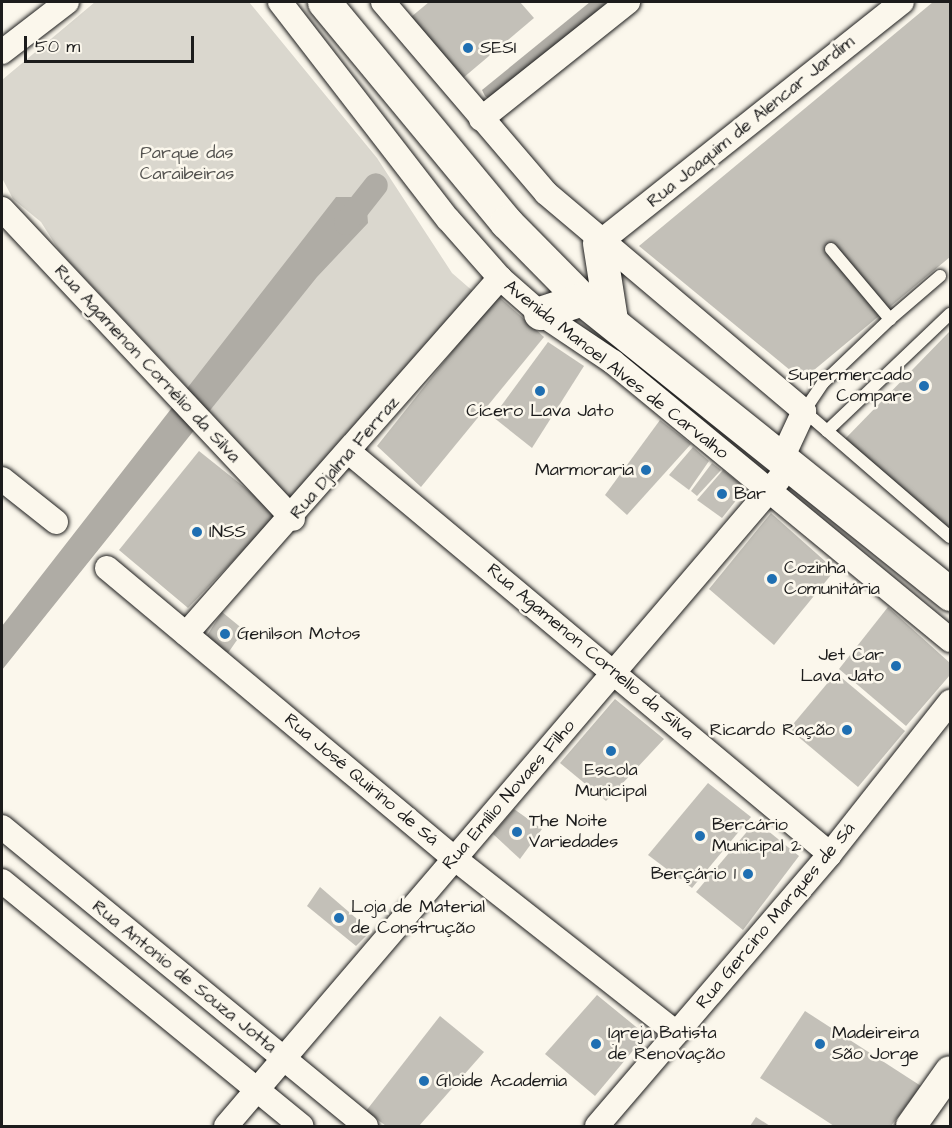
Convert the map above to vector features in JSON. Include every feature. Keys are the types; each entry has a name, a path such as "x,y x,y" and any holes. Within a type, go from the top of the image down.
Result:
{"main road":[{"name":"Avenida Manoel Alves de Carvalho","path":"324,2 506,222 582,299 619,341 788,460 951,594"},
{"path":"599,243 619,341"},
{"path":"540,313 582,299"}],"street":[{"path":"2,52 67,2"},
{"name":"Avenida Manoel Alves de Carvalho","path":"280,2 448,219 500,278 540,313 619,341 768,490 951,640"},
{"path":"383,2 481,119 599,243 804,411"},
{"path":"481,119 628,2"},
{"name":"Rua Joaquim de Alencar Jardim","path":"599,243 902,2"},
{"name":"Rua Agamenon Cornélio da Silva","path":"2,209 293,519"},
{"name":"Rua Djalma Ferraz","path":"186,634 293,519 500,278"},
{"name":"Rua Emílio Novaes Filho","path":"226,1126 615,673 768,490 788,460 804,411"},
{"name":"Rua Agamenon Cornello da Silva","path":"349,452 830,854"},
{"path":"2,479 56,522"},
{"name":"Rua José Quirino de Sá","path":"107,568 454,858 676,1033"},
{"name":"Rua Gercino Marques de Sá","path":"597,1126 830,854 951,702"},
{"name":"Rua Antonio de Souza Jotta","path":"2,827 366,1126"},
{"path":"2,881 301,1126"},
{"path":"911,1126 947,1082"}],"lane":[{"path":"831,249 890,319"},
{"path":"940,276 890,319 823,383 804,411 951,537"},
{"path":"827,431 951,314"}],"green space":[{"name":"Parque das Caraibeiras","path":"95,2 249,2 377,158 452,273 475,293 286,510 179,378 60,252 41,222 13,199 2,178 2,80"}],"shaded area":[{"path":"590,2 608,2 490,100 485,96 482,90"},
{"path":"336,197 366,197 368,223 317,277 2,670 2,626"}],"building":[{"name":"SESI","path":"429,2 520,2 534,18 463,78 411,17"},
{"path":"933,2 950,2 950,257 802,380 639,246"},
{"path":"497,295 544,337 421,487 377,446"},
{"name":"Supermercado Compare","path":"950,331 950,530 843,441"},
{"name":"Cícero Lava Jato","path":"548,342 584,366 532,448 493,417"},
{"name":"Marmoraria","path":"660,420 691,444 627,515 605,495"},
{"path":"693,447 709,461 689,490 669,475"},
{"name":"INSS","path":"199,451 278,514 188,608 119,550"},
{"path":"712,463 721,470 697,496 691,491"},
{"name":"Bar","path":"723,470 746,488 722,518 697,500"},
{"name":"Cozinha Comunitária","path":"771,513 835,570 774,645 709,589"},
{"name":"Jet Car Lava Jato","path":"888,607 950,663 950,675 906,726 839,669"},
{"name":"Genilson Motos","path":"222,612 244,630 228,653 206,637"},
{"name":"Ricardo Ração","path":"836,673 905,731 858,787 789,729"},
{"name":"Escola Municipal","path":"615,699 664,739 606,801 560,763"},
{"name":"Bercário Municipal 2","path":"708,783 751,817 692,888 648,855"},
{"name":"The Noite Variedades","path":"514,809 542,829 520,859 493,834"},
{"name":"Berçário 1","path":"756,821 799,856 743,930 696,892"},
{"name":"Loja de Material de Construção","path":"320,887 371,931 356,946 307,906"},
{"name":"Igreja Batista de Renovação","path":"597,995 646,1035 595,1096 545,1054"},
{"name":"Madeireira São Jorge","path":"805,1011 921,1086 891,1126 834,1126 760,1078"},
{"name":"Gloide Academia","path":"440,1016 484,1052 419,1126 386,1126 366,1111"},
{"path":"756,1117 770,1126 750,1126"}],"waterway":[{"path":"346,223 376,185"}],"place":[{"name":"SESI","path":"468,48"},
{"name":"Supermercado Compare","path":"924,386"},
{"name":"Cícero Lava Jato","path":"540,391"},
{"name":"Marmoraria","path":"646,470"},
{"name":"Bar","path":"722,494"},
{"name":"INSS","path":"197,532"},
{"name":"Cozinha Comunitária","path":"772,579"},
{"name":"Genilson Motos","path":"225,634"},
{"name":"Jet Car Lava Jato","path":"896,666"},
{"name":"Ricardo Ração","path":"847,730"},
{"name":"Escola Municipal","path":"611,751"},
{"name":"The Noite Variedades","path":"517,832"},
{"name":"Bercário Municipal 2","path":"700,836"},
{"name":"Berçário 1","path":"748,874"},
{"name":"Loja de Material de Construção","path":"339,918"},
{"name":"Igreja Batista de Renovação","path":"596,1044"},
{"name":"Madeireira São Jorge","path":"820,1044"},
{"name":"Gloide Academia","path":"424,1081"}]}
